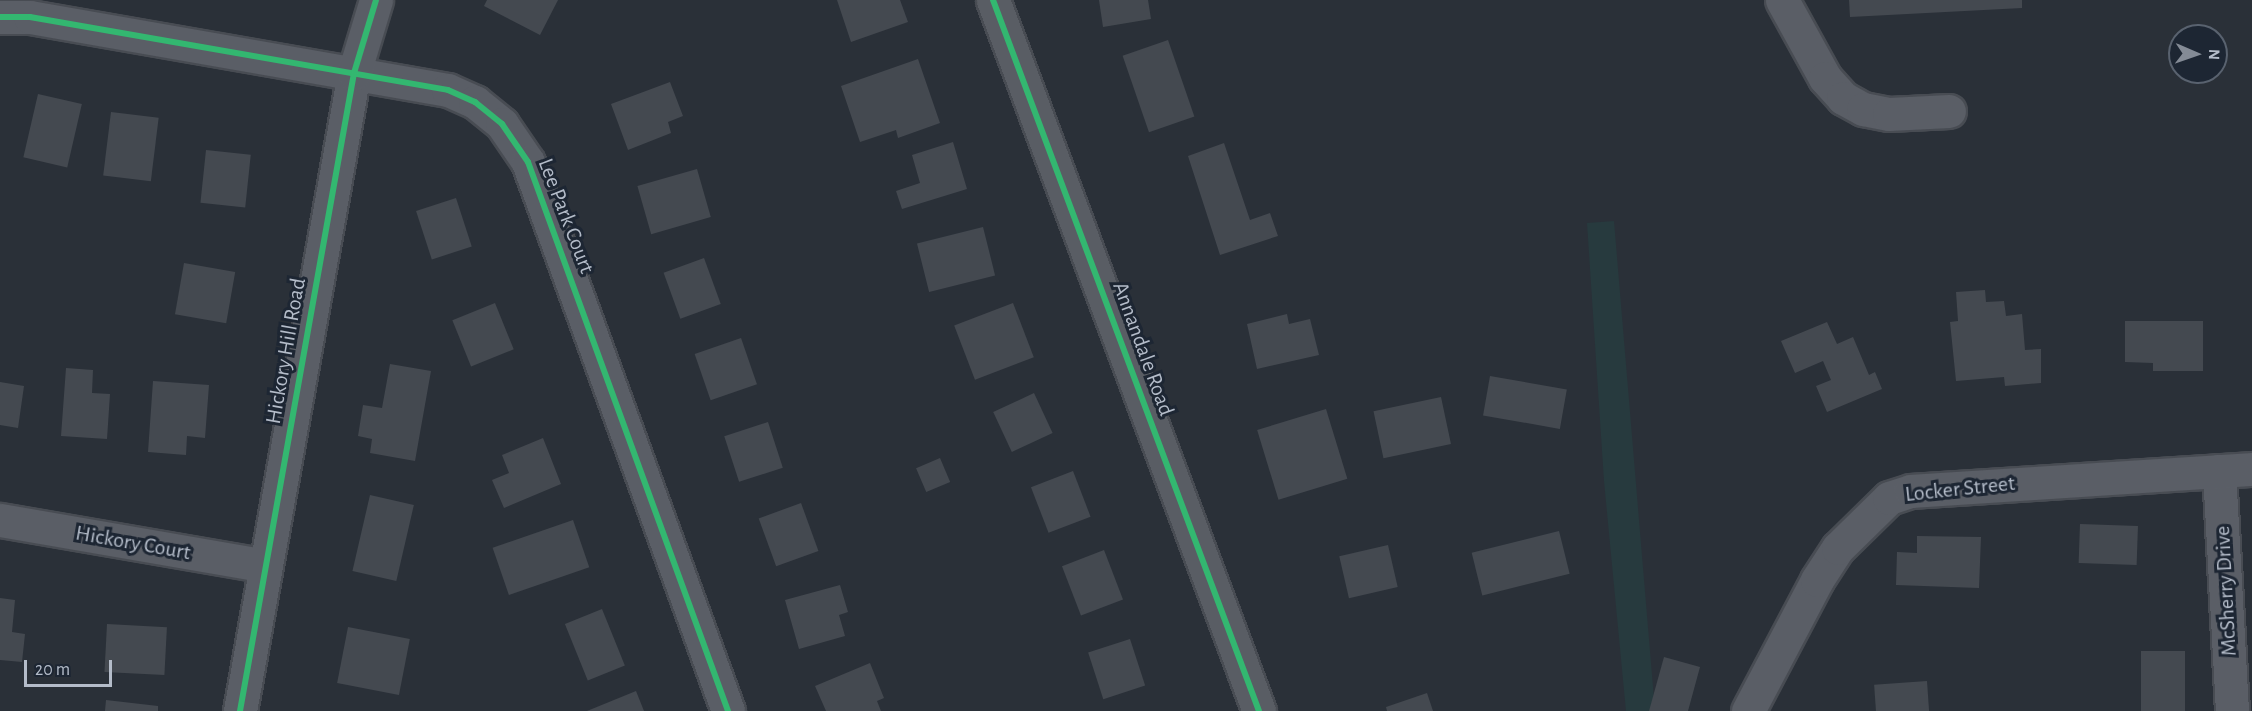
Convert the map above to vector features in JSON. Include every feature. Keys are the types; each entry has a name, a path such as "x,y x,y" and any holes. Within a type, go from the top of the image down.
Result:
{"main road":[{"name":"Annandale Road","path":"993,0 1259,711"}],"street":[{"name":"Hickory Hill Road","path":"240,711 354,72 376,0"},
{"path":"1782,0 1825,78 1843,98 1863,109 1889,114 1949,111"},
{"name":"Lee Park Court","path":"0,17 30,17 448,90 475,102 502,124 521,148 728,711"},
{"name":"Locker Street","path":"1748,711 1817,580 1838,548 1889,498 1911,491 2252,469"},
{"name":"McSherry Drive","path":"2219,471 2232,711"},
{"name":"Hickory Court","path":"0,520 265,566"}],"green space":[{"path":"1614,221 1655,711 1626,711 1604,481 1587,223"}],"building":[{"path":"487,0 558,0 540,35 484,6"},
{"path":"837,0 900,0 908,22 851,42"},
{"path":"1099,0 1148,0 1151,19 1103,27"},
{"path":"1849,0 2022,0 2022,8 1850,17"},
{"path":"1168,40 1194,117 1149,132 1123,56"},
{"path":"918,59 940,123 898,138 896,130 860,142 841,86"},
{"path":"670,82 683,116 668,122 671,133 628,150 611,104"},
{"path":"38,94 82,104 67,167 23,157"},
{"path":"111,112 159,118 151,181 103,176"},
{"path":"953,142 967,189 902,209 896,191 920,183 912,155"},
{"path":"1224,143 1250,220 1270,213 1278,236 1220,255 1188,156"},
{"path":"206,150 251,155 245,207 200,203"},
{"path":"697,169 711,217 651,234 637,186"},
{"path":"456,198 472,247 432,259 416,211"},
{"path":"983,227 995,276 929,292 917,243"},
{"path":"704,258 721,304 680,319 664,273"},
{"path":"184,263 235,272 226,323 175,314"},
{"path":"1985,290 1986,302 2004,301 2006,316 2022,314 2025,350 2041,349 2041,383 2005,386 2004,377 1956,381 1950,322 1958,321 1956,292"},
{"path":"495,303 514,349 471,367 452,320"},
{"path":"1013,303 1034,357 975,380 954,326"},
{"path":"1287,314 1289,324 1310,319 1319,355 1257,369 1247,324"},
{"path":"2125,321 2203,321 2203,371 2153,371 2153,363 2125,362"},
{"path":"1827,322 1837,344 1853,337 1869,375 1875,372 1882,389 1827,412 1816,386 1831,380 1823,361 1795,373 1781,341"},
{"path":"741,338 757,384 711,400 695,354"},
{"path":"390,364 431,371 415,461 370,453 372,439 358,436 363,405 382,408"},
{"path":"66,368 93,370 92,393 110,394 107,439 61,436"},
{"path":"1490,376 1567,390 1560,429 1483,415"},
{"path":"153,381 209,385 205,438 187,436 186,455 148,452"},
{"path":"0,382 24,386 18,428 0,425"},
{"path":"1034,393 1053,433 1012,452 993,412"},
{"path":"1441,397 1451,444 1383,458 1374,411"},
{"path":"1326,409 1347,479 1278,500 1257,430"},
{"path":"768,422 783,468 739,482 724,436"},
{"path":"543,438 561,484 504,508 492,480 509,473 502,455"},
{"path":"940,458 950,482 926,492 916,468"},
{"path":"1073,471 1091,517 1049,533 1031,487"},
{"path":"370,495 414,505 396,581 352,571"},
{"path":"801,503 818,551 776,566 759,518"},
{"path":"573,520 589,567 509,595 493,548"},
{"path":"2080,524 2138,526 2137,565 2079,563"},
{"path":"1559,531 1570,574 1482,595 1472,553"},
{"path":"1917,536 1981,537 1979,588 1896,585 1897,552 1917,553"},
{"path":"1388,545 1398,587 1349,598 1339,556"},
{"path":"1104,550 1123,599 1081,616 1062,566"},
{"path":"840,585 848,612 839,615 845,636 799,649 785,600"},
{"path":"0,598 15,600 12,632 25,634 22,662 0,660"},
{"path":"602,609 625,666 588,681 565,624"},
{"path":"107,624 167,627 164,675 104,672"},
{"path":"348,627 410,639 399,695 337,683"},
{"path":"1130,639 1145,686 1103,699 1088,653"},
{"path":"2141,651 2185,651 2185,711 2141,711"},
{"path":"1664,657 1700,667 1688,711 1649,711"},
{"path":"870,663 884,698 877,701 881,711 826,711 815,686"},
{"path":"1927,681 1929,711 1876,711 1874,685"},
{"path":"636,691 644,711 587,711"},
{"path":"1427,693 1433,711 1387,711 1386,707"},
{"path":"106,700 158,706 158,711 105,711"}],"cycle path":[{"path":"240,711 354,73 376,0"},
{"path":"993,0 1259,711"},
{"path":"0,17 30,17 448,90 475,102 502,124 528,162 728,711"}]}
